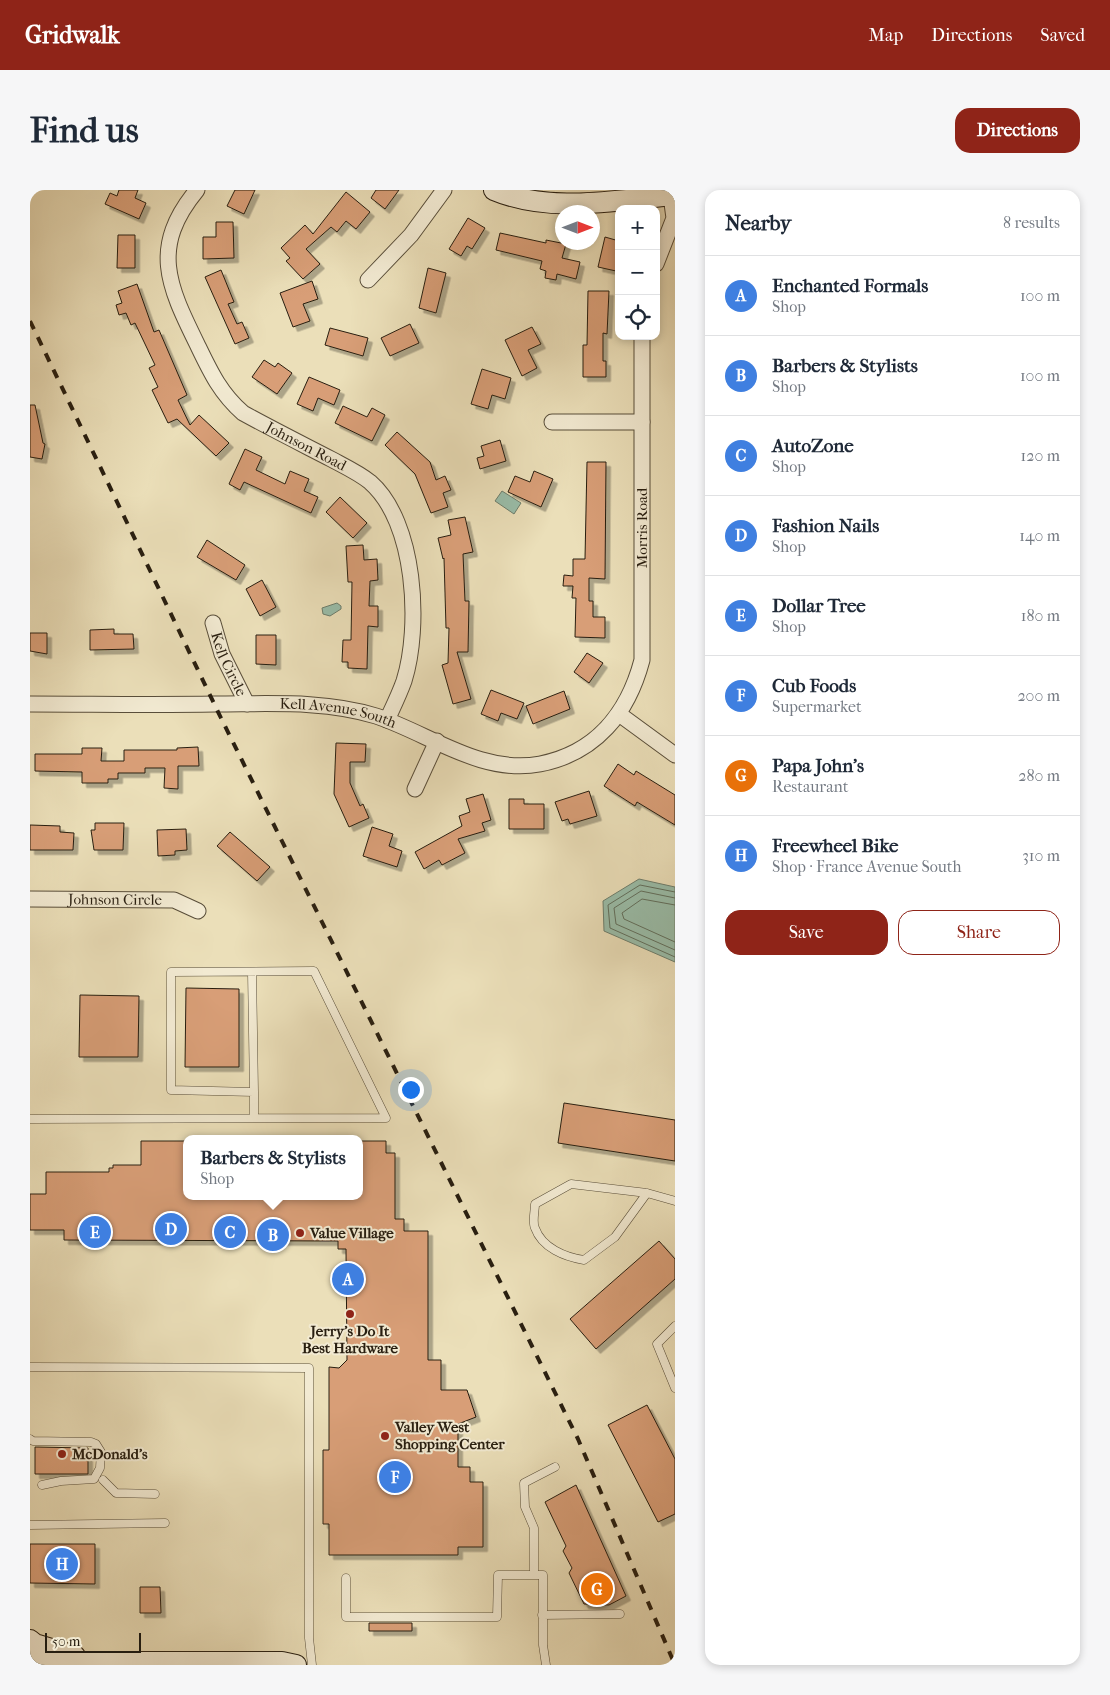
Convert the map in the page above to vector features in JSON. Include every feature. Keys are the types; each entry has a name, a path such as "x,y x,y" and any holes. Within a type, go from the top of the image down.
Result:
{"main road":[{"path":"494,190 531,201 562,204 673,195"},
{"path":"30,1640 35,1644 94,1662"},
{"path":"30,1662 282,1662 296,1665"}],"street":[{"name":"Johnson Road","path":"197,190 184,206 173,227 168,250 168,274 174,298 217,385 228,400 243,413 370,482 392,508 398,524 406,553 410,583 410,644 404,681 388,720"},
{"path":"368,280 411,235 444,190"},
{"path":"660,254 674,218 673,195"},
{"name":"Morris Road","path":"619,714 629,697 642,660 642,340"},
{"path":"552,422 642,422"},
{"name":"Kell Circle","path":"213,623 222,654 246,704"},
{"name":"Kell Avenue South","path":"30,704 313,705 344,709 388,720 469,756 492,763 516,767 563,759 584,747 603,732 619,714"},
{"path":"619,714 675,755"},
{"path":"415,789 436,741"},
{"name":"Johnson Circle","path":"30,899 174,900 198,910"}],"lane":[{"path":"30,1119 386,1118 314,971 171,972 171,1090 254,1092"},
{"path":"252,972 254,1118"},
{"path":"646,1193 615,1237 584,1260 566,1257 544,1242 534,1228 535,1204 571,1184 646,1193 675,1201"},
{"path":"675,1326 657,1344 675,1388"},
{"path":"30,1367 309,1368 309,1638 312,1665"},
{"path":"30,1439 33,1441 90,1442 96,1444 102,1452 100,1468 94,1479 60,1481 42,1485"},
{"path":"534,1575 534,1528 525,1507 524,1483 555,1467"},
{"path":"103,1480 116,1493 155,1494"},
{"path":"30,1525 165,1522"},
{"path":"346,1578 346,1617 497,1617 498,1575 543,1575 542,1615 546,1665"},
{"path":"542,1615 620,1614"}],"water":[{"path":"502,491 521,503 514,514 495,501"},
{"path":"337,603 341,606 341,609 330,616 323,614 322,608"},
{"path":"639,879 675,887 675,962 604,931 603,901"}],"building":[{"path":"119,190 138,190 135,198 146,203 139,219 105,204 110,193 117,196"},
{"path":"235,190 255,190 244,214 227,206"},
{"path":"376,190 399,190 385,209 371,198"},
{"path":"346,192 370,212 356,229 346,221 337,232 331,227 306,249 320,264 303,279 286,261 290,258 281,248 305,225 313,234"},
{"path":"468,218 485,228 472,249 467,246 461,256 449,249"},
{"path":"216,222 233,222 234,258 203,259 203,237 216,237"},
{"path":"500,233 546,243 546,240 555,242 555,250 564,250 562,258 580,262 576,279 557,274 556,280 545,278 546,271 540,269 542,261 496,250"},
{"path":"118,235 135,235 135,268 117,268"},
{"path":"605,237 615,240 615,271 598,267"},
{"path":"428,268 446,273 436,313 419,308"},
{"path":"221,270 234,302 228,304 237,324 242,322 249,338 235,344 205,277"},
{"path":"312,281 318,299 303,304 310,321 293,327 280,293"},
{"path":"137,284 154,332 159,330 187,395 178,400 190,425 199,415 229,443 216,456 177,419 168,423 152,390 158,387 149,368 155,365 135,323 131,325 126,313 119,315 116,305 122,303 118,291"},
{"path":"588,291 609,291 607,334 603,333 603,361 606,361 606,377 583,377 583,345 587,345"},
{"path":"410,324 419,343 390,356 381,338"},
{"path":"532,327 541,344 528,350 537,368 522,376 505,340"},
{"path":"330,328 368,338 363,356 325,345"},
{"path":"264,360 275,367 278,363 292,373 277,394 252,377"},
{"path":"482,369 511,378 505,399 492,395 488,409 471,404"},
{"path":"309,377 340,390 334,405 318,398 313,411 297,404"},
{"path":"30,405 35,405 43,443 45,444 42,459 30,457"},
{"path":"343,406 367,417 372,408 385,415 372,441 335,423"},
{"path":"397,432 430,462 436,480 445,476 451,490 443,493 448,507 431,513 415,474 385,445"},
{"path":"500,440 506,461 480,469 477,458 484,456 481,446"},
{"path":"245,449 262,457 256,470 285,484 290,471 309,479 304,491 318,497 311,513 244,482 240,490 229,484"},
{"path":"587,462 606,462 605,579 589,578 589,601 593,601 593,617 605,617 605,638 575,637 576,598 572,598 573,586 563,586 564,575 573,576 573,559 585,559"},
{"path":"534,471 553,479 541,507 508,492 515,476 530,482"},
{"path":"340,497 367,523 353,538 326,512"},
{"path":"465,517 473,552 463,554 465,601 469,601 468,652 457,652 471,699 453,704 442,665 448,663 449,628 446,628 444,558 438,538 451,535 448,520"},
{"path":"207,540 245,565 236,580 197,557"},
{"path":"363,545 364,560 377,559 378,580 370,581 369,606 378,606 378,627 368,626 367,669 348,668 348,662 342,662 343,640 351,640 352,582 348,582 346,546"},
{"path":"262,580 276,607 260,616 246,589"},
{"path":"114,629 114,634 133,634 134,649 90,650 90,630"},
{"path":"30,633 47,633 47,654 30,651"},
{"path":"256,635 276,635 276,665 256,664"},
{"path":"587,653 603,663 589,683 574,672"},
{"path":"491,690 524,703 517,719 501,713 498,721 481,714"},
{"path":"564,691 570,709 533,724 526,706"},
{"path":"336,743 366,744 365,762 350,762 350,783 360,806 363,804 369,818 349,827 334,794"},
{"path":"198,747 199,766 178,766 178,789 164,788 165,768 145,768 145,773 118,773 118,779 108,779 108,783 82,783 82,772 35,771 35,754 82,754 82,748 102,748 101,761 124,761 124,750 177,750 177,748"},
{"path":"618,764 634,775 636,771 675,795 675,825 637,802 635,806 604,786"},
{"path":"589,791 597,816 570,824 568,819 562,821 555,802"},
{"path":"483,794 491,820 482,823 485,831 458,839 465,853 442,865 439,860 424,869 415,852 462,826 459,816 470,812 466,799"},
{"path":"509,799 524,799 524,804 544,804 544,829 509,829"},
{"path":"95,823 124,823 123,850 94,850 91,830 95,830"},
{"path":"30,825 60,826 60,832 74,833 73,850 30,850"},
{"path":"372,827 393,834 389,846 402,851 397,867 363,856"},
{"path":"186,829 187,850 175,851 175,855 158,856 157,830"},
{"path":"230,832 270,867 257,881 217,846"},
{"path":"186,988 239,989 239,1067 185,1067"},
{"path":"80,995 139,996 138,1057 79,1057"},
{"path":"564,1103 675,1120 675,1161 558,1143"},
{"path":"141,1141 183,1141 183,1200 363,1200 363,1141 386,1141 386,1153 395,1153 395,1219 404,1219 404,1231 428,1231 428,1360 441,1360 441,1390 467,1390 476,1417 458,1424 458,1467 470,1467 470,1482 483,1482 483,1547 458,1547 458,1555 329,1555 329,1524 323,1524 323,1450 329,1450 329,1367 339,1368 347,1360 346,1249 338,1249 338,1241 64,1240 64,1230 30,1230 30,1194 46,1194 46,1172 109,1172 109,1168 113,1168 113,1165 141,1165"},
{"path":"659,1241 675,1259 675,1279 596,1349 570,1319"},
{"path":"647,1405 675,1459 675,1514 658,1522 608,1425"},
{"name":"McDonald's","path":"35,1447 88,1448 88,1474 35,1474"},
{"path":"576,1485 626,1596 609,1605 584,1604 569,1573 572,1568 563,1551 566,1546 545,1502"},
{"path":"30,1544 95,1544 95,1584 30,1583"},
{"path":"140,1587 160,1587 161,1613 140,1613"},
{"path":"369,1623 412,1623 412,1631 369,1631"}],"railway":[{"path":"30,321 221,718 578,1439 675,1665"}],"place":[{"name":"Fashion Nails","path":"171,1229"},
{"name":"Dollar Tree","path":"95,1232"},
{"name":"AutoZone","path":"230,1232"},
{"name":"Value Village","path":"300,1233"},
{"name":"Barbers & Stylists","path":"273,1235"},
{"name":"Enchanted Formals","path":"348,1279"},
{"name":"Jerry's Do It Best Hardware","path":"350,1314"},
{"name":"Valley West Shopping Center","path":"385,1436"},
{"name":"McDonald's","path":"62,1454"},
{"name":"Cub Foods","path":"395,1477"},
{"name":"Freewheel Bike","path":"62,1564"},
{"name":"Papa John's","path":"597,1589"}]}
